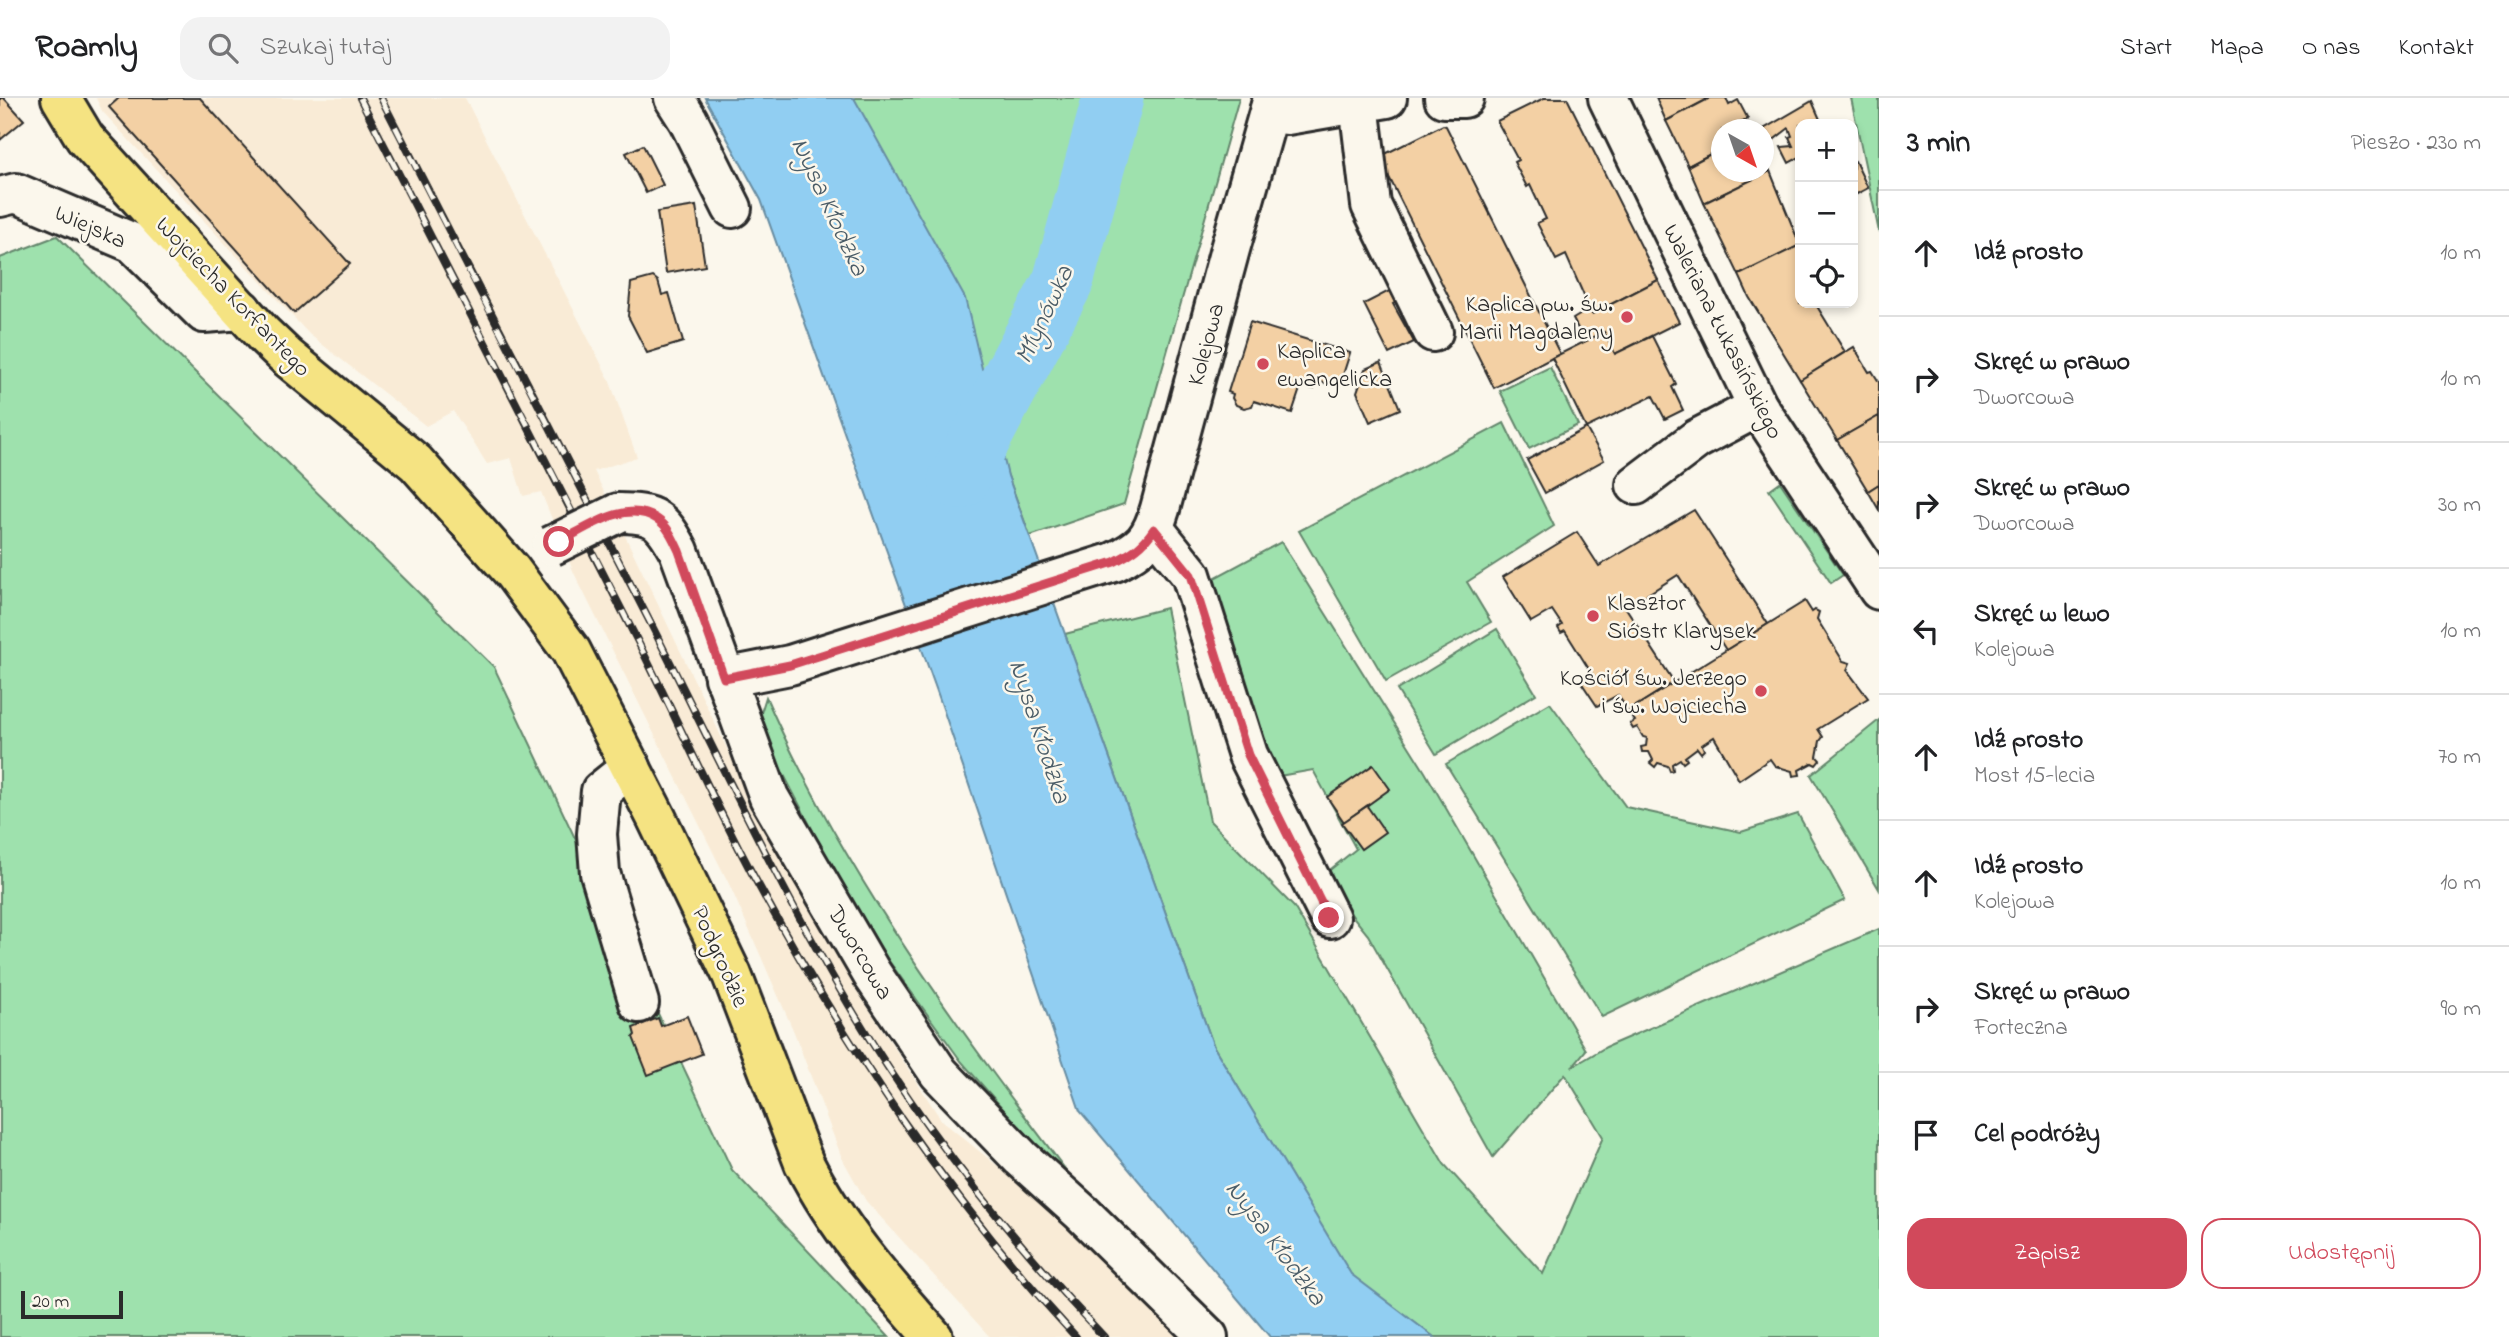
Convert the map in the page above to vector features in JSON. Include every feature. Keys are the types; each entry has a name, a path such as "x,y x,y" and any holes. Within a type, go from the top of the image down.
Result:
{"main road":[{"name":"Wojciecha Korfantego","path":"61,98 85,138 242,310 287,357 415,463 511,570"},
{"name":"Podgrodzie","path":"511,570 571,651 631,767 732,975 814,1183 860,1251 933,1337"}],"street":[{"path":"674,98 688,120 732,208"},
{"path":"1444,98 1463,98"},
{"name":"Waleriana Łukasińskiego","path":"1608,98 1758,407 1879,590"},
{"path":"1373,100 1371,205 1433,332"},
{"name":"Kolejowa","path":"724,678 790,665 1114,562 1146,542 1154,529 1272,103 1287,115 1373,100"},
{"name":"Wiejska","path":"0,197 16,193 133,243 204,313 242,310"},
{"path":"1636,485 1697,439 1758,407"},
{"name":"Dworcowa","path":"511,570 551,546 618,513 638,513 657,518 670,533 679,551 769,797 872,974 940,1073 1021,1158 1082,1213 1208,1337"},
{"path":"1154,529 1191,575 1248,755 1329,918"},
{"path":"631,767 601,791 597,834 600,873 639,1003"}],"shaded area":[{"path":"96,98 465,98 609,379 637,457 594,471 778,855 858,992 942,1121 1084,1236 1188,1337 990,1337 866,1201 842,1158 794,1032 730,886 574,573 541,492 523,496 511,458 487,464 453,411 426,426 309,334 102,111"}],"green space":[{"path":"851,98 1239,98 1124,504 1030,536 1008,476"},
{"path":"1851,98 1879,98 1879,232 1858,132 1858,119 1855,119"},
{"path":"57,236 494,667 732,1170 889,1337 0,1337 0,258"},
{"path":"1550,367 1578,425 1529,449 1500,391"},
{"path":"1504,423 1554,526 1467,582 1491,622 1386,681 1299,531"},
{"path":"1780,482 1843,575 1831,583 1769,490"},
{"path":"1281,542 1425,772 1586,1050 1572,1067 1606,1047 1879,929 1879,1337 1434,1337 1351,1275 1214,1047 1065,634 1166,608 1210,821 1294,907 1444,1164 1543,1274 1603,1137 1565,1074 1493,1157 1368,935 1321,877 1356,849 1313,770 1273,777 1205,583"},
{"path":"1497,629 1536,694 1436,754 1397,690"},
{"path":"766,697 797,764 870,893 952,1016 1084,1194 961,1061 886,957 823,850 771,750 760,716"},
{"path":"1550,703 1626,807 1741,832 1798,814 1845,900 1602,1017 1446,764"},
{"path":"1879,720 1879,889 1811,775"}],"water":[{"name":"Nysa Kłodzka","path":"705,98 854,98 965,298 1008,476 1214,1047 1351,1274 1434,1337 1270,1337 1080,1111 939,697 761,200"}],"building":[{"path":"0,98 4,98 24,120 0,140"},
{"path":"119,98 200,98 350,264 294,313 109,107"},
{"path":"1544,98 1567,98 1658,280 1592,314 1566,255 1556,260 1537,223 1546,219 1530,185 1527,187 1514,162 1518,160 1497,121"},
{"path":"1656,98 1710,98 1666,121"},
{"path":"1710,98 1726,98 1729,105 1738,100 1748,119 1711,119 1711,154 1688,166 1666,121"},
{"path":"1812,101 1820,119 1795,119 1795,160 1789,163 1781,147 1793,146 1789,128 1774,140 1774,123"},
{"path":"1443,125 1446,126 1560,354 1494,388 1379,157"},
{"path":"643,145 663,185 646,193 626,153"},
{"path":"1711,154 1711,182 1747,182 1704,203 1688,166"},
{"path":"1858,167 1868,188 1858,193"},
{"path":"1774,181 1795,233 1795,247 1739,275 1704,203 1747,182"},
{"path":"696,206 705,266 666,273 657,212"},
{"path":"1795,247 1795,308 1818,308 1845,352 1800,380 1749,297 1739,275"},
{"path":"653,277 658,281 662,295 669,293 683,342 647,353 628,316 631,283"},
{"name":"Kaplica pw. św. Marii Magdaleny","path":"1658,280 1679,322 1615,354 1604,332 1585,342 1573,319 1588,310 1592,314"},
{"path":"1389,291 1395,303 1393,304 1414,342 1389,354 1364,304"},
{"path":"1250,322 1350,353 1339,387 1317,381 1314,389 1301,386 1292,413 1254,401 1252,406 1244,408 1236,405 1233,394 1228,392"},
{"path":"1604,332 1615,354 1652,336 1676,384 1672,387 1683,410 1665,419 1653,396 1586,428 1552,358"},
{"path":"1854,347 1869,372 1872,371 1879,382 1879,416 1837,440 1800,380"},
{"path":"1381,362 1400,409 1370,422 1357,392 1365,369"},
{"path":"1879,416 1879,484 1868,491 1837,440"},
{"path":"1586,428 1604,460 1545,493 1527,460"},
{"path":"1879,484 1879,510 1868,491"},
{"name":"Klasztor Sióstr Klarysek","path":"1694,510 1768,624 1726,650 1678,575 1626,608 1674,682 1625,713 1621,708 1625,706 1618,695 1597,706 1581,682 1592,674 1565,631 1561,633 1558,628 1562,625 1552,610 1531,622 1503,577 1577,532 1599,566"},
{"name":"Kościół św. Jerzego i św. Wojciecha","path":"1805,601 1812,612 1819,612 1817,619 1843,661 1850,663 1847,670 1868,698 1818,729 1823,737 1817,757 1820,760 1816,765 1812,763 1799,770 1800,775 1793,776 1792,771 1775,766 1770,759 1739,780 1714,737 1702,745 1704,750 1701,753 1697,748 1685,757 1687,760 1683,763 1680,759 1672,764 1673,770 1670,771 1668,766 1658,763 1655,767 1650,763 1653,760 1649,752 1642,752 1641,747 1646,746 1647,738 1643,737 1637,727 1633,729 1630,724 1635,721 1628,711"},
{"path":"1373,765 1390,789 1344,822 1327,797"},
{"path":"1367,806 1385,832 1361,849 1342,823"},
{"path":"687,1016 702,1054 648,1075 633,1037 633,1028 658,1018 661,1026"}],"waterway":[{"name":"Młynówka","path":"959,479 1063,282 1113,98"}],"railway":[{"path":"360,98 636,638 739,848 788,939 861,1059 941,1174 984,1230 1076,1337"},
{"path":"381,98 652,626 771,865 822,959 876,1050 967,1178 1068,1299 1104,1337"}],"place":[{"name":"Kaplica pw. św. Marii Magdaleny","path":"1627,317"},
{"name":"Kaplica ewangelicka","path":"1263,364"},
{"name":"Klasztor Sióstr Klarysek","path":"1593,616"},
{"name":"Kościół św. Jerzego i św. Wojciecha","path":"1761,691"}],"route":[{"path":"559,542 618,513 638,513 657,518 670,533 679,551 724,678 790,665 1114,562 1146,542 1154,529 1191,575 1248,755 1329,918"}]}
